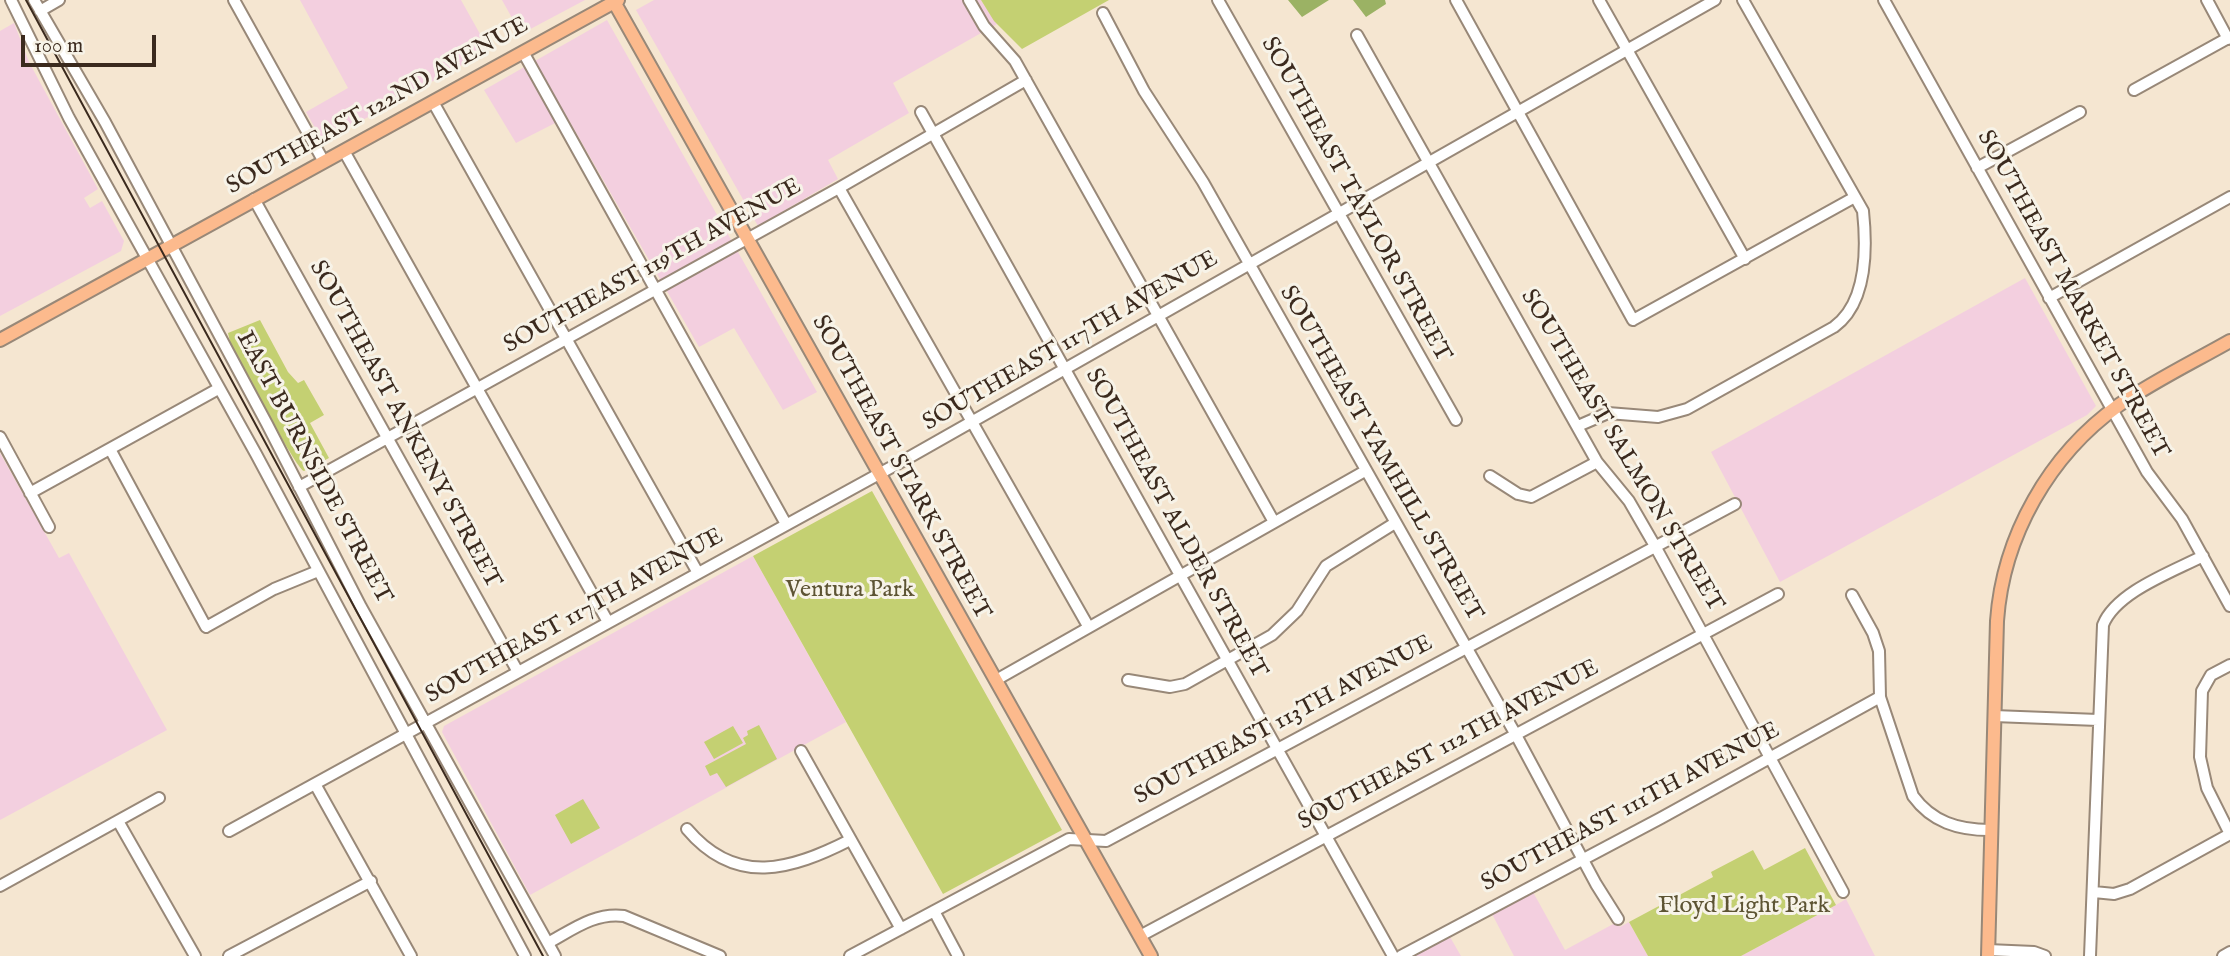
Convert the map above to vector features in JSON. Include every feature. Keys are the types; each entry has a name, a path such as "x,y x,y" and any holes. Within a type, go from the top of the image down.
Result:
{"main road":[{"name":"SOUTHEAST 122ND AVENUE","path":"0,340 615,1"},
{"name":"SOUTHEAST STARK STREET","path":"615,1 1151,956"},
{"path":"1988,953 1998,606 2015,538 2032,501 2087,432 2113,410 2230,341"}],"street":[{"name":"EAST BURNSIDE STREET","path":"11,0 69,118 153,255 218,389 525,956"},
{"name":"EAST BURNSIDE STREET","path":"34,0 171,244 361,607 428,722 555,956"},
{"path":"40,11 59,0"},
{"path":"234,0 324,162"},
{"path":"969,0 984,26 1009,52 1026,80 1274,522"},
{"name":"SOUTHEAST TAYLOR STREET","path":"1219,0 1456,420"},
{"path":"1456,0 1633,320 1855,197"},
{"path":"1599,0 1745,259"},
{"name":"SOUTHEAST 117TH AVENUE","path":"229,831 880,474 1715,0"},
{"path":"1578,426 1608,413 1658,417 1687,409 1834,327 1853,309 1857,300 1863,211 1743,0"},
{"name":"SOUTHEAST MARKET STREET","path":"1884,0 2149,476 2182,519 2230,606"},
{"path":"2134,90 2229,38 2207,0"},
{"name":"SOUTHEAST YAMHILL STREET","path":"1103,13 1144,91 1179,140 1618,919"},
{"name":"SOUTHEAST SALMON STREET","path":"1357,35 1597,462 1629,501 1843,892"},
{"path":"523,52 786,524"},
{"name":"SOUTHEAST 119TH AVENUE","path":"299,487 748,239 1026,80"},
{"path":"433,102 698,573"},
{"name":"SOUTHEAST ALDER STREET","path":"921,112 1394,956"},
{"path":"1977,168 2080,112"},
{"path":"344,151 608,622"},
{"path":"839,188 1088,626"},
{"path":"2049,298 2230,197"},
{"name":"SOUTHEAST ANKENY STREET","path":"254,199 519,672"},
{"path":"30,493 218,389"},
{"path":"0,437 49,527"},
{"path":"110,449 206,627 274,589 318,571"},
{"path":"1490,476 1518,494 1531,497 1597,462"},
{"path":"996,680 1365,471"},
{"name":"SOUTHEAST 113TH AVENUE","path":"850,956 1069,839 1106,841 1735,503"},
{"path":"1128,680 1170,687 1197,678 1228,661 1286,624 1326,566 1395,523"},
{"path":"2090,956 2103,625 2107,616 2124,598 2203,556"},
{"name":"SOUTHEAST 112TH AVENUE","path":"1140,936 1778,594"},
{"path":"1852,595 1873,632 1879,651 1880,697 1905,778 1920,805 1957,828 1990,830"},
{"path":"2094,892 2114,894 2130,889 2230,834 2207,788 2200,757 2202,691 2211,675 2230,665"},
{"name":"SOUTHEAST 111TH AVENUE","path":"1401,956 1661,818 1880,697"},
{"path":"1994,716 2098,720"},
{"path":"801,751 901,929"},
{"path":"315,784 411,956"},
{"path":"0,886 159,798"},
{"path":"118,821 195,956"},
{"path":"687,829 704,847 724,859 769,869 802,862 850,840"},
{"path":"229,956 371,881"},
{"path":"934,911 958,956"},
{"path":"548,943 592,919 613,914 624,916 720,956"},
{"path":"1988,953 2034,952 2045,956"},
{"path":"2223,956 2230,953"}],"shaded area":[{"path":"300,0 461,0 489,50 323,142 306,112 348,88"},
{"path":"502,0 585,0 521,34"},
{"path":"654,0 981,0 997,24 893,83 909,113 828,160 838,179 758,226 636,10"},
{"path":"607,20 817,392 783,410 734,328 699,347 567,117 516,143 484,90"},
{"path":"14,23 29,62 98,189 84,198 90,208 102,201 124,241 121,251 0,316 0,31"},
{"path":"2025,278 2096,406 2087,415 1780,582 1711,452"},
{"path":"0,453 59,558 69,553 167,730 0,820"},
{"path":"753,556 846,722 530,895 442,732 444,726"},
{"path":"1533,892 1565,950 1617,922 1620,927 1629,922 1648,956 1514,956 1492,914"},
{"path":"1846,899 1875,956 1741,956 1836,905"},
{"path":"1450,937 1461,956 1415,956"}],"green space":[{"path":"981,0 1109,0 1022,49 994,21"},
{"path":"1288,0 1329,0 1302,17"},
{"path":"1353,0 1385,0 1386,4 1366,17"},
{"path":"260,320 288,372 298,383 304,380 324,415 310,423 329,458 304,471 279,434 230,342 228,333"},
{"name":"Ventura Park","path":"872,491 1062,830 943,894 753,556"},
{"path":"759,725 777,759 726,787 717,773 710,776 705,766 746,744 743,738 748,735 747,731"},
{"path":"733,726 743,743 714,759 704,742"},
{"path":"583,799 600,828 571,844 555,815"},
{"name":"Floyd Light Park","path":"1805,848 1836,905 1741,956 1648,956 1629,922 1713,877 1711,872 1753,850 1764,870"}],"tram line":[{"path":"26,0 543,956"}]}
